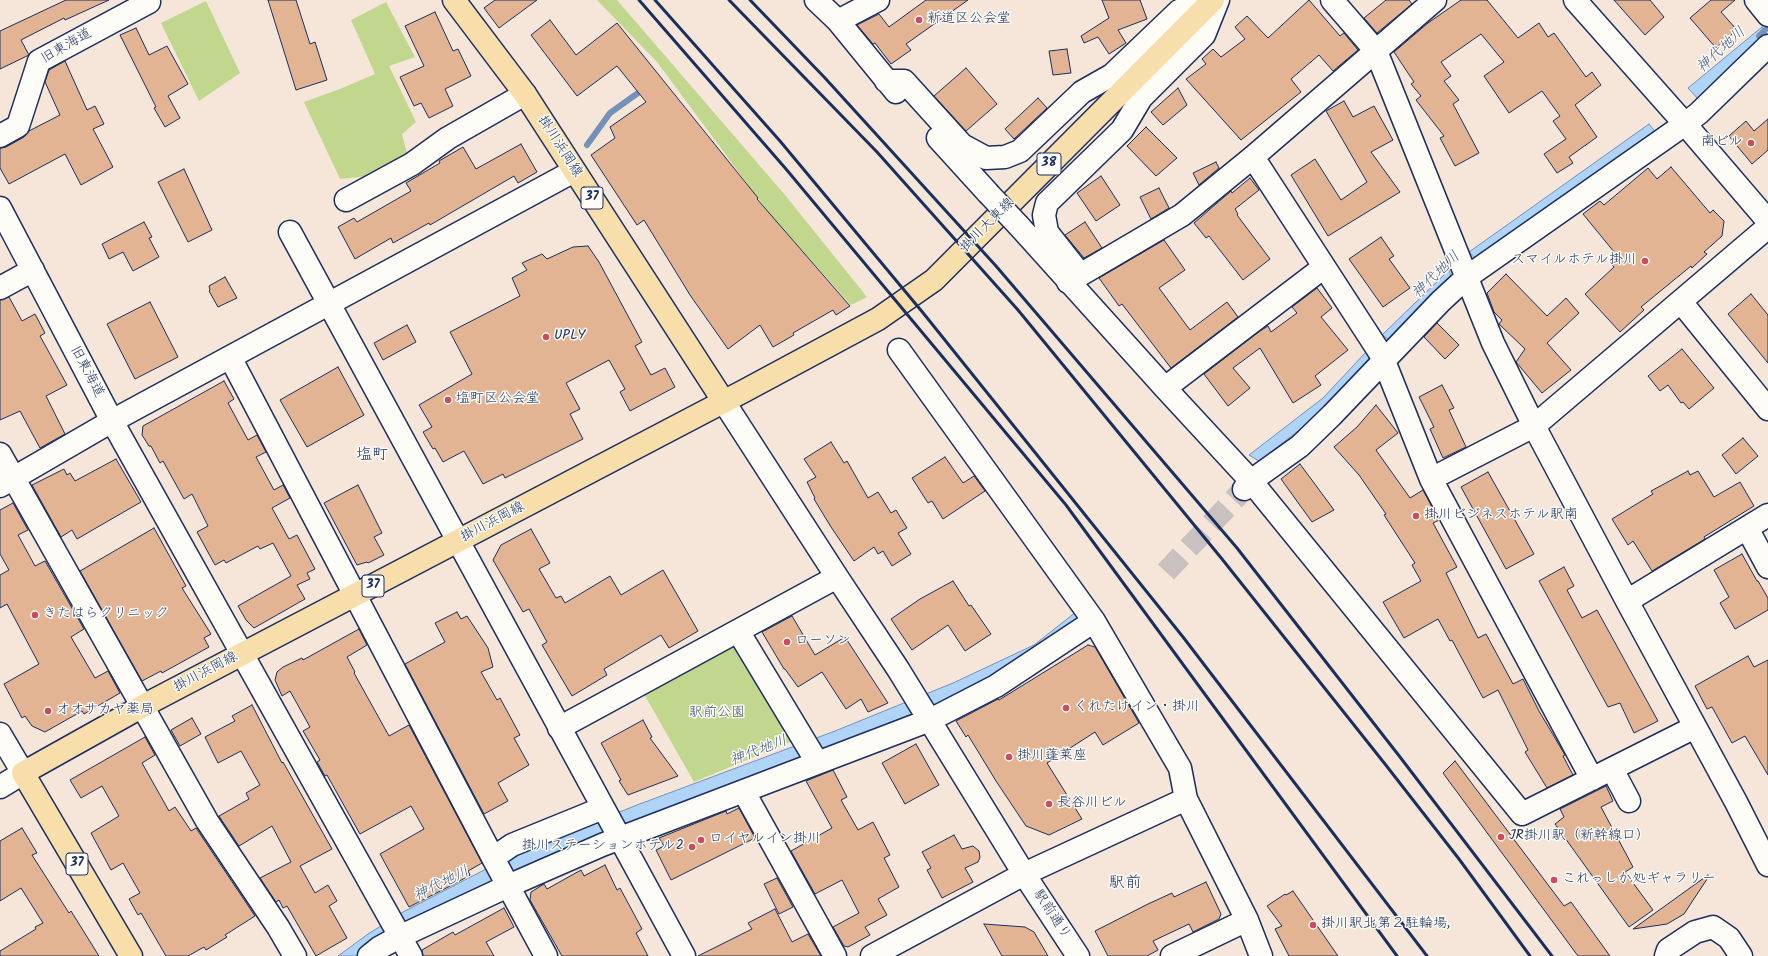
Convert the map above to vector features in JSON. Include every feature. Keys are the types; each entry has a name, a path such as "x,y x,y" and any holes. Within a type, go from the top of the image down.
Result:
{"main road":[{"name":"掛川浜岡線","path":"23,773 141,707 724,402 525,94 454,0"},
{"name":"掛川大東線","path":"724,402 878,319 934,280 1213,0"},
{"name":"37","path":"23,773 131,956"}],"street":[{"name":"旧東海道","path":"0,136 18,126 39,61 149,2 147,0"},
{"path":"816,0 838,21 886,81 988,194 1019,226 1074,278 1522,814 1695,727"},
{"path":"838,21 878,0"},
{"path":"886,81 904,81 962,146 986,158 1005,157 1020,151 1082,92 1112,75 1179,11 1202,0"},
{"path":"1074,278 1047,232 1044,215 1047,203 1122,130 1141,98 1204,35 1218,0"},
{"path":"1332,0 1376,51 1493,343 1534,426 1627,602 1736,802 1768,865"},
{"path":"1074,278 1182,215 1253,157 1435,0"},
{"path":"1575,0 1686,124 1768,221"},
{"path":"1756,0 1768,14"},
{"path":"1248,485 1300,446 1332,415 1379,352 1467,276 1686,124 1768,46"},
{"path":"346,200 412,164 448,138 525,94"},
{"path":"1253,157 1379,352 1431,478 1592,779"},
{"path":"7,482 112,421 574,171"},
{"name":"旧東海道","path":"0,208 112,421 410,956"},
{"path":"1431,478 1534,426 1768,227"},
{"path":"290,232 684,956"},
{"path":"1165,388 1324,267"},
{"path":"0,288 33,270"},
{"path":"1681,302 1768,409"},
{"path":"899,350 1094,621 1180,768 1186,799 1247,920 1261,955"},
{"path":"230,357 492,858 546,956"},
{"name":"駅前通り","path":"724,402 837,578 898,669 1024,874 1078,956"},
{"path":"0,454 7,482 207,821 278,927 295,956"},
{"path":"1627,602 1768,515"},
{"path":"1747,528 1768,567"},
{"path":"560,728 837,578"},
{"path":"369,956 379,948 399,937 508,886 620,838 744,792 816,761 930,720 996,686 1094,621"},
{"path":"738,631 816,761"},
{"path":"0,734 23,773 0,787"},
{"path":"1612,769 1629,801"},
{"path":"744,792 835,956"},
{"path":"872,956 1024,874 1186,799"},
{"path":"492,858 512,845 603,808"},
{"path":"1172,956 1247,920"},
{"path":"1666,956 1668,950 1695,932 1713,927 1729,938 1740,956"}],"green space":[{"path":"597,0 617,0 785,195 867,297 851,305 769,213 657,62"},
{"path":"206,1 240,73 199,101 161,23"},
{"path":"386,2 415,57 389,66 416,122 402,134 409,161 389,174 340,179 304,102 375,74 351,20"},
{"name":"駅前公園","path":"729,646 738,647 797,739 694,782 644,694"}],"water":[{"path":"1762,27 1768,35 1698,99 1688,88"},
{"path":"1649,124 1657,134 1477,261 1469,252"},
{"path":"1449,270 1453,284 1394,343 1382,335"},
{"path":"1366,352 1372,365 1331,406 1259,461 1249,455 1323,398"},
{"path":"1076,612 1083,621 1035,656 958,695 845,741 540,859 486,885 359,956 338,956 368,934 403,912 517,853 637,805 835,731 953,683 1034,645"}],"building":[{"path":"66,0 109,0 65,20 64,18 21,40 29,55 0,69 0,31"},
{"path":"268,0 296,0 310,44 315,42 327,80 296,90"},
{"path":"495,0 537,0 499,28 484,8"},
{"path":"926,0 968,0 906,44 911,50 891,64 875,43 873,44 857,25 879,14 889,27"},
{"path":"1102,0 1140,0 1147,19 1118,30 1126,43 1109,54 1098,37 1084,43 1081,36 1109,18"},
{"path":"1309,0 1340,36 1344,33 1358,50 1333,71 1319,55 1291,79 1301,92 1241,140 1186,79 1206,64 1202,59 1213,49 1221,57 1245,39 1235,27 1247,16 1268,38"},
{"path":"1386,0 1409,0 1412,4 1377,33 1364,18"},
{"path":"1461,0 1487,0 1518,38 1539,23 1548,37 1554,33 1586,77 1592,72 1601,85 1575,105 1597,137 1569,157 1573,163 1557,173 1544,154 1566,139 1553,121 1560,116 1542,91 1509,113 1484,76 1504,62 1481,34 1441,62 1451,76 1444,81 1459,100 1453,104 1479,153 1455,166 1440,138 1444,136 1416,100 1421,96 1411,84 1414,82 1394,52 1428,23"},
{"path":"1614,0 1650,0 1664,17 1645,35"},
{"path":"1711,0 1735,0 1721,12 1737,30 1716,48 1690,18"},
{"path":"435,12 453,51 458,49 471,76 445,89 453,106 429,118 421,103 414,106 400,77 424,66 405,26"},
{"path":"550,20 576,55 617,23 758,198 757,199 850,306 836,315 833,310 793,333 794,335 773,347 760,325 728,349 690,295 644,220 637,225 591,155 615,138 610,127 646,102 617,66 577,96 531,35"},
{"path":"136,28 149,55 167,46 188,84 168,96 180,118 165,127 154,108 156,107 120,35"},
{"path":"1067,49 1071,73 1053,75 1049,51"},
{"path":"65,61 87,110 95,106 104,124 93,129 113,167 81,185 65,154 9,184 0,168 0,148 6,147 24,137 29,131 60,115 45,82 49,70"},
{"path":"966,68 997,104 966,131 934,96"},
{"path":"1178,88 1187,105 1163,125 1151,112"},
{"path":"1038,98 1047,108 1014,139 1005,129"},
{"path":"1344,101 1353,117 1374,106 1393,140 1371,152 1400,192 1328,236 1291,175 1315,159 1341,200 1367,182 1326,111"},
{"name":"南ビル","path":"1768,119 1768,150 1752,164 1729,136 1746,121 1754,131"},
{"path":"1146,127 1177,158 1156,176 1127,146"},
{"path":"521,144 537,172 518,183 514,176 430,225 429,223 393,243 391,238 355,259 338,227 354,218 357,222 411,191 406,183 440,163 439,161 463,147 476,169"},
{"path":"1216,162 1219,168 1199,185 1193,173"},
{"path":"1671,167 1710,213 1713,210 1724,221 1722,236 1704,252 1707,254 1692,268 1691,266 1641,307 1644,310 1620,332 1585,294 1614,267 1611,264 1619,258 1583,214 1600,201 1604,205 1648,168 1657,179"},
{"path":"184,169 212,230 188,242 158,182"},
{"path":"1101,176 1120,205 1096,221 1077,193"},
{"path":"1250,178 1259,190 1235,209 1238,214 1237,215 1270,259 1243,280 1209,236 1206,238 1194,223 1231,191 1232,193"},
{"path":"1159,188 1169,208 1151,219 1140,197"},
{"path":"144,222 152,237 149,238 159,257 133,271 123,252 109,259 102,244"},
{"path":"1085,222 1102,248 1084,258 1065,235"},
{"path":"1381,237 1394,256 1389,259 1410,288 1383,307 1349,259"},
{"path":"1164,240 1185,270 1159,288 1190,330 1227,302 1238,317 1171,368 1122,304 1119,306 1099,278"},
{"path":"588,246 599,262 642,342 635,346 651,375 665,368 675,387 630,411 620,392 625,389 609,360 566,383 580,409 570,414 583,439 505,478 503,474 483,484 464,451 443,462 423,432 432,427 419,405 472,374 450,332 520,296 512,278 527,270 522,263 542,254 547,259 573,247"},
{"path":"1506,274 1547,316 1566,298 1579,313 1547,343 1571,370 1542,393 1516,362 1525,349 1499,324 1502,320 1494,312 1487,293"},
{"path":"225,277 237,298 218,307 209,291 209,286"},
{"path":"1317,288 1332,308 1321,317 1348,350 1315,376 1321,385 1293,403 1260,348 1233,368 1250,388 1228,406 1204,374 1260,331 1268,326 1271,332 1297,313 1292,307"},
{"path":"1751,294 1768,315 1768,363 1728,314"},
{"path":"9,297 22,321 35,314 45,333 40,336 67,385 46,396 65,434 40,448 20,411 0,420 0,300"},
{"path":"150,302 178,357 135,379 107,324"},
{"path":"1437,323 1459,345 1445,359 1424,337"},
{"path":"407,325 416,342 383,360 374,343"},
{"path":"1682,349 1714,388 1689,409 1683,402 1681,403 1668,385 1660,391 1648,376"},
{"path":"338,367 364,415 307,447 280,400"},
{"path":"224,381 234,399 228,403 248,440 257,435 266,452 256,457 274,490 283,485 290,498 272,508 289,539 297,535 315,569 307,573 310,579 297,585 305,599 254,628 246,620 238,606 291,576 273,543 260,549 258,546 226,563 224,560 215,565 197,532 208,526 192,494 184,499 163,461 160,463 151,446 149,446 142,435 143,426"},
{"path":"1442,385 1454,408 1449,410 1466,447 1443,458 1430,429 1434,427 1419,397"},
{"path":"1376,405 1398,433 1376,450 1410,498 1423,490 1439,520 1433,523 1457,567 1446,573 1478,638 1486,634 1513,684 1523,679 1539,711 1565,755 1563,756 1573,775 1547,788 1525,752 1528,750 1498,690 1483,698 1452,640 1450,641 1438,619 1404,638 1383,602 1421,581 1412,565 1415,563 1384,515 1386,514 1359,475 1334,447 1357,427"},
{"path":"1743,438 1758,456 1736,474 1722,455"},
{"path":"831,442 844,463 847,461 868,498 878,492 891,513 896,510 907,528 898,533 911,554 892,566 883,551 878,554 874,547 854,561 814,499 815,498 807,482 816,477 804,459"},
{"path":"945,457 963,483 974,476 985,491 943,519 932,501 928,503 912,478"},
{"path":"116,459 141,502 77,539 72,530 61,537 32,485 64,469 67,475 70,473 75,481"},
{"path":"1300,464 1334,510 1312,522 1281,479"},
{"path":"1688,471 1690,475 1698,471 1714,497 1740,482 1754,506 1704,537 1705,539 1652,571 1633,541 1628,545 1612,519 1653,494 1651,491"},
{"path":"1488,472 1534,554 1506,569 1461,487"},
{"path":"358,485 382,533 374,537 384,555 368,563 357,565 324,503"},
{"path":"13,503 28,530 18,535 35,566 45,561 84,629 71,637 95,678 108,671 120,693 84,714 82,711 45,732 32,726 25,716 22,718 4,684 39,664 7,604 0,608 0,575 9,570 0,554 0,510"},
{"path":"154,528 186,586 182,588 211,634 204,638 209,647 162,673 161,671 142,681 80,571"},
{"path":"531,529 550,563 539,569 556,598 561,596 565,603 610,576 621,595 663,570 698,631 669,648 661,635 604,669 607,675 572,696 542,645 547,642 529,609 523,612 493,560 501,545"},
{"path":"1742,554 1768,598 1768,610 1735,629 1720,603 1729,597 1714,570"},
{"path":"1564,567 1574,586 1567,590 1582,618 1597,610 1658,721 1634,733 1620,703 1608,707 1539,581"},
{"path":"953,581 969,606 971,605 991,634 965,651 948,625 912,650 891,619 920,599"},
{"path":"457,612 461,619 467,616 488,648 493,667 481,672 497,700 500,698 520,735 514,738 529,765 498,783 508,801 484,814 405,664 445,642 435,623"},
{"path":"792,616 815,655 845,637 888,703 868,712 861,699 846,709 822,672 798,687 784,669 762,632"},
{"path":"359,629 367,645 347,657 355,672 354,673 389,736 409,725 482,863 468,871 470,875 409,907 380,854 424,829 411,806 360,834 327,775 325,776 317,762 320,760 303,731 310,727 290,691 282,696 275,680 277,672 283,667 302,658 303,660"},
{"path":"1088,645 1095,647 1139,723 1103,745 1095,732 1047,763 1082,819 1049,835 1026,826 968,735 966,737 956,721 998,699 999,700"},
{"path":"1748,656 1754,667 1768,660 1768,775 1745,736 1732,743 1712,707 1707,709 1695,686"},
{"path":"252,705 282,763 283,762 332,849 300,866 315,893 328,885 337,901 329,906 347,938 316,956 287,906 283,908 279,900 276,902 260,878 291,862 272,826 239,846 219,816 249,799 246,793 260,785 241,751 218,763 205,737 235,721 232,716"},
{"path":"192,718 201,734 180,746 171,730"},
{"path":"643,720 652,737 650,738 678,776 628,795 619,781 621,780 601,743"},
{"path":"145,737 155,755 142,763 169,811 175,807 191,831 196,828 255,916 225,935 227,937 206,950 204,947 188,956 166,956 141,913 138,915 129,899 140,893 123,863 111,870 91,833 119,816 102,786 81,798 70,780"},
{"path":"916,744 939,785 905,804 882,763"},
{"name":"JR掛川駅（新幹線口）","path":"1455,761 1564,906 1571,902 1610,956 1578,956 1443,773"},
{"path":"833,770 847,797 841,800 858,830 873,822 890,855 884,858 899,887 878,899 887,915 865,927 870,935 848,947 844,946 833,927 859,913 842,880 815,894 791,851 832,828 806,781"},
{"path":"1606,786 1613,801 1601,807 1633,867 1625,872 1653,910 1629,927 1555,824 1564,817 1560,809"},
{"name":"ロイヤルイン掛川","path":"739,808 755,838 671,880 656,850 664,846 659,838 726,811 727,814"},
{"path":"22,828 37,853 32,855 69,913 71,911 99,956 0,956 0,951 36,929 35,927 43,923 21,888 0,901 0,841"},
{"path":"954,835 962,849 973,846 979,851 980,857 978,862 965,868 973,882 942,898 927,870 931,868 922,852"},
{"path":"605,865 617,890 620,888 642,929 636,933 648,956 562,956 530,900 531,892 544,884 547,889 581,870 584,876"},
{"path":"1708,875 1709,876 1684,914 1667,924 1633,929"},
{"path":"777,878 793,907 779,914 764,884"},
{"path":"1206,882 1221,914 1219,919 1193,932 1189,924 1153,941 1158,950 1147,956 1108,956 1095,931 1172,893 1174,897"},
{"path":"1293,891 1338,956 1289,956 1275,929 1282,926 1267,906 1285,894 1286,895"},
{"path":"504,908 514,927 486,942 494,956 423,956 422,950 453,932 455,935"},
{"path":"775,909 792,942 808,934 821,956 698,956 752,929 748,923"},
{"path":"984,924 1025,927 1034,932 1048,956 1002,956"}],"waterway":[{"name":"神代地川","path":"1759,36 1768,27"},
{"path":"587,145 610,113 645,88"}],"tunnel":[{"path":"1166,572 1244,489"}],"railway":[{"path":"639,0 786,169 1066,505 1397,956"},
{"path":"655,0 780,141 924,314 1183,637 1427,956"},
{"path":"729,0 877,152 1018,310 1222,559 1385,764 1459,859 1530,956"},
{"path":"750,0 825,78 996,266 1237,548 1400,757 1552,956"}],"place":[{"name":"新道区公会堂","path":"919,20"},
{"name":"南ビル","path":"1751,143"},
{"name":"スマイルホテル掛川","path":"1645,261"},
{"name":"UPLY","path":"546,337"},
{"name":"塩町区公会堂","path":"448,400"},
{"name":"掛川ビジネスホテル駅南","path":"1416,516"},
{"name":"きたはらクリニック","path":"35,615"},
{"name":"ローソン","path":"787,642"},
{"name":"くれたけイン・掛川","path":"1066,708"},
{"name":"オオサカヤ薬局","path":"48,711"},
{"name":"掛川蓬莱座","path":"1009,757"},
{"name":"長谷川ビル","path":"1049,804"},
{"name":"JR掛川駅（新幹線口）","path":"1501,837"},
{"name":"ロイヤルイン掛川","path":"701,840"},
{"name":"掛川ステーションホテル2","path":"692,847"},
{"name":"これっしか処ギャラリー","path":"1554,880"},
{"name":"掛川駅北第２駐輪場,","path":"1313,925"}],"district":[{"name":"塩町","path":"372,456"},
{"name":"駅前","path":"1125,884"}]}
